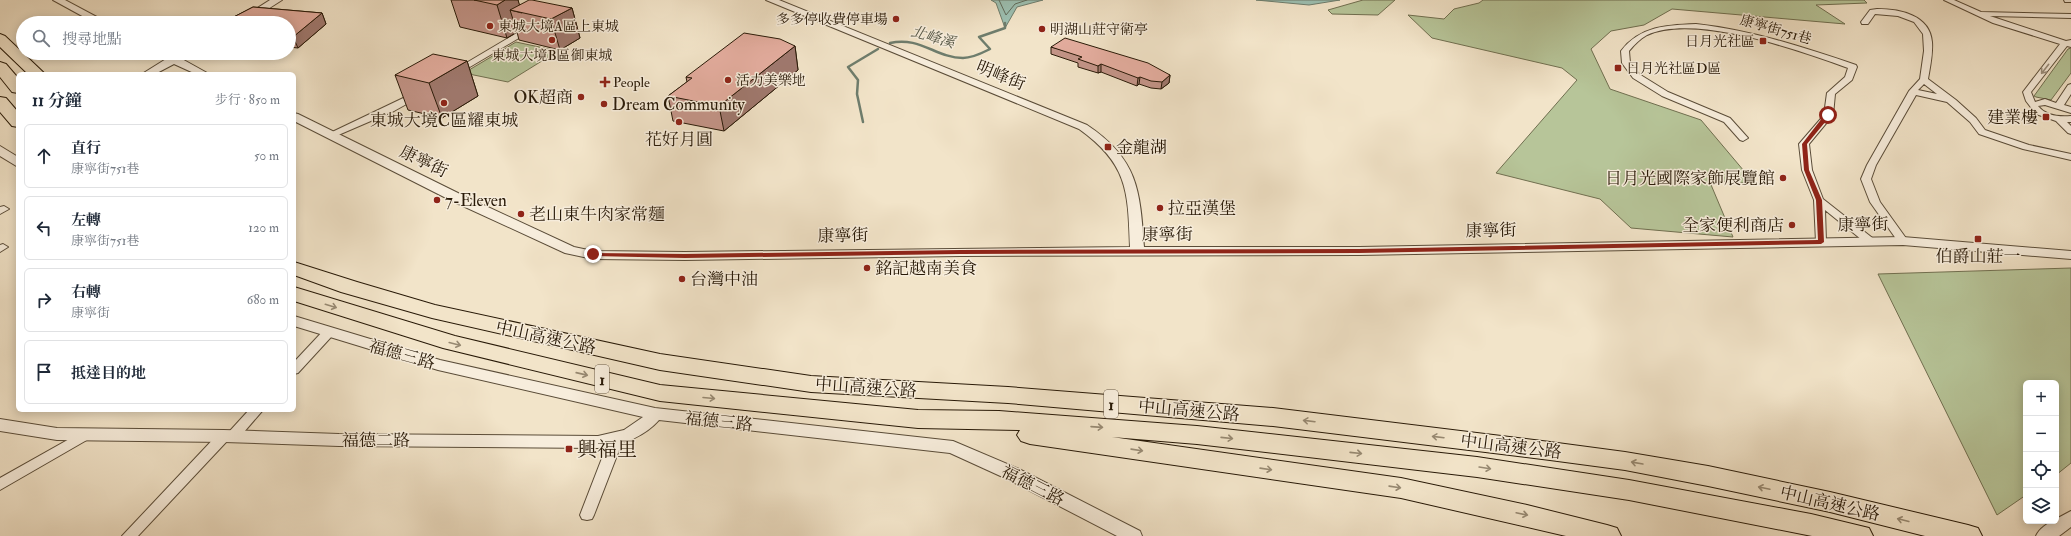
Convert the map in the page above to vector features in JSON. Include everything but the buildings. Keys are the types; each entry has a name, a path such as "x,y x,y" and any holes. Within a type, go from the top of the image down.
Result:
{"highway":[{"path":"0,39 16,54"},
{"path":"22,60 35,72"},
{"path":"0,67 16,86"},
{"path":"0,102 16,120"},
{"name":"1","path":"296,257 304,266"},
{"name":"中山高速公路","path":"304,266 349,287 467,320 660,362 812,384 1008,395 1281,418 1625,461 1708,476 1830,502 1968,536"},
{"name":"中山高速公路","path":"296,295 451,343 660,393 918,420 998,420 1197,435 1477,467 1629,490 1811,525 1859,536"},
{"path":"918,420 1401,488 1527,515 1607,536"}],"street":[{"path":"58,0 89,16"},
{"path":"251,16 277,0"},
{"name":"明峰街","path":"771,0 1083,127 1096,134 1114,152 1125,167 1134,195 1137,252"},
{"path":"1948,0 1977,13 2069,43 2027,92 2030,101 2036,110 2059,118 2071,119"},
{"path":"1865,22 1873,12 1885,11 1916,18 1925,26 1928,38 1924,80"},
{"path":"1977,13 2071,16"},
{"path":"449,76 540,24"},
{"name":"康寧街751巷","path":"1743,138 1727,120 1665,94 1636,76 1626,63 1625,51 1636,39 1648,32 1676,27 1704,27 1745,33 1853,66 1849,78 1830,93 1828,115 1804,144 1806,170 1819,200 1821,242"},
{"path":"151,72 174,60 200,72"},
{"path":"1903,241 1886,221 1868,189 1866,178 1870,167 1897,123 1917,84 1924,80"},
{"path":"1924,80 1953,102 1973,120 1982,132 2026,147 2071,157"},
{"path":"2059,105 2071,87"},
{"path":"333,134 391,109 423,90"},
{"path":"1914,92 1953,102"},
{"path":"2033,105 2045,102 2059,105 2071,110"},
{"name":"康寧街","path":"296,117 333,134 457,198 570,250 580,253 685,256 960,252 1367,251 1903,241 2071,255"},
{"path":"2059,118 2071,131"},
{"path":"6,153 16,161"},
{"name":"康寧街751巷","path":"1819,200 1871,242"},
{"name":"福德三路","path":"296,322 328,333 438,365 655,414 953,447 1013,474 1133,536"},
{"path":"296,368 328,333"},
{"path":"128,536 255,412"},
{"name":"福德二路","path":"0,425 57,434 229,436 347,440 598,442 616,440 628,436 646,425 655,414"},
{"path":"0,485 87,434"},
{"path":"587,515 616,440"},
{"path":"2045,536 2071,518"}],"shaded area":[{"path":"1363,0 1395,0 1378,15 1332,14 1328,10"},
{"path":"1483,0 1864,0 1867,3 1816,5 1845,24 1672,9 1644,25 1611,31 1591,49 1610,89 1701,120 1755,184 1709,180 1733,237 1631,228 1600,199 1496,173 1577,80 1562,68 1432,38 1408,15 1444,19 1454,9 1479,3"},
{"path":"516,42 558,51 508,82 464,73"},
{"path":"2071,48 2071,73 2051,100 2034,96 2068,49"},
{"path":"2071,268 2071,463 2059,473 2059,380 2023,380 2023,497 1997,515 1878,274"}],"water":[{"path":"991,0 1043,0 1017,7 1005,28 996,3"},
{"path":"1256,0 1340,0 1309,5"}],"waterway":[{"name":"北峰溪","path":"890,43 910,42 944,55 963,58 970,57 990,49 979,37 1005,28 1005,23"},
{"name":"北峰溪","path":"863,122 857,94 858,80 848,67 878,49"}],"place":[{"name":"多多停收費停車場","path":"896,19"},
{"name":"東城大境A區上東城","path":"490,26"},
{"name":"明湖山莊守衛亭","path":"1042,29"},
{"name":"東城大境B區御東城","path":"552,40"},
{"name":"日月光社區","path":"1763,41"},
{"name":"日月光社區D區","path":"1618,68"},
{"name":"活力美樂地","path":"728,80"},
{"name":"People","path":"605,82"},
{"name":"OK超商","path":"581,97"},
{"name":"東城大境C區耀東城","path":"444,103"},
{"name":"Dream Community","path":"604,104"},
{"name":"建業樓","path":"2046,117"},
{"name":"花好月圓","path":"679,122"},
{"name":"金龍湖","path":"1108,147"},
{"name":"日月光國際家飾展覽館","path":"1783,178"},
{"name":"7-Eleven","path":"437,200"},
{"name":"拉亞漢堡","path":"1160,208"},
{"name":"老山東牛肉家常麵","path":"521,214"},
{"name":"全家便利商店","path":"1792,225"},
{"name":"伯爵山莊一","path":"1978,239"},
{"name":"銘記越南美食","path":"867,268"},
{"name":"台灣中油","path":"682,279"},
{"name":"興福里","path":"569,449"}],"route":[{"path":"593,254 685,256 960,252 1359,251 1821,242 1819,200 1806,170 1804,144 1828,115"}]}
